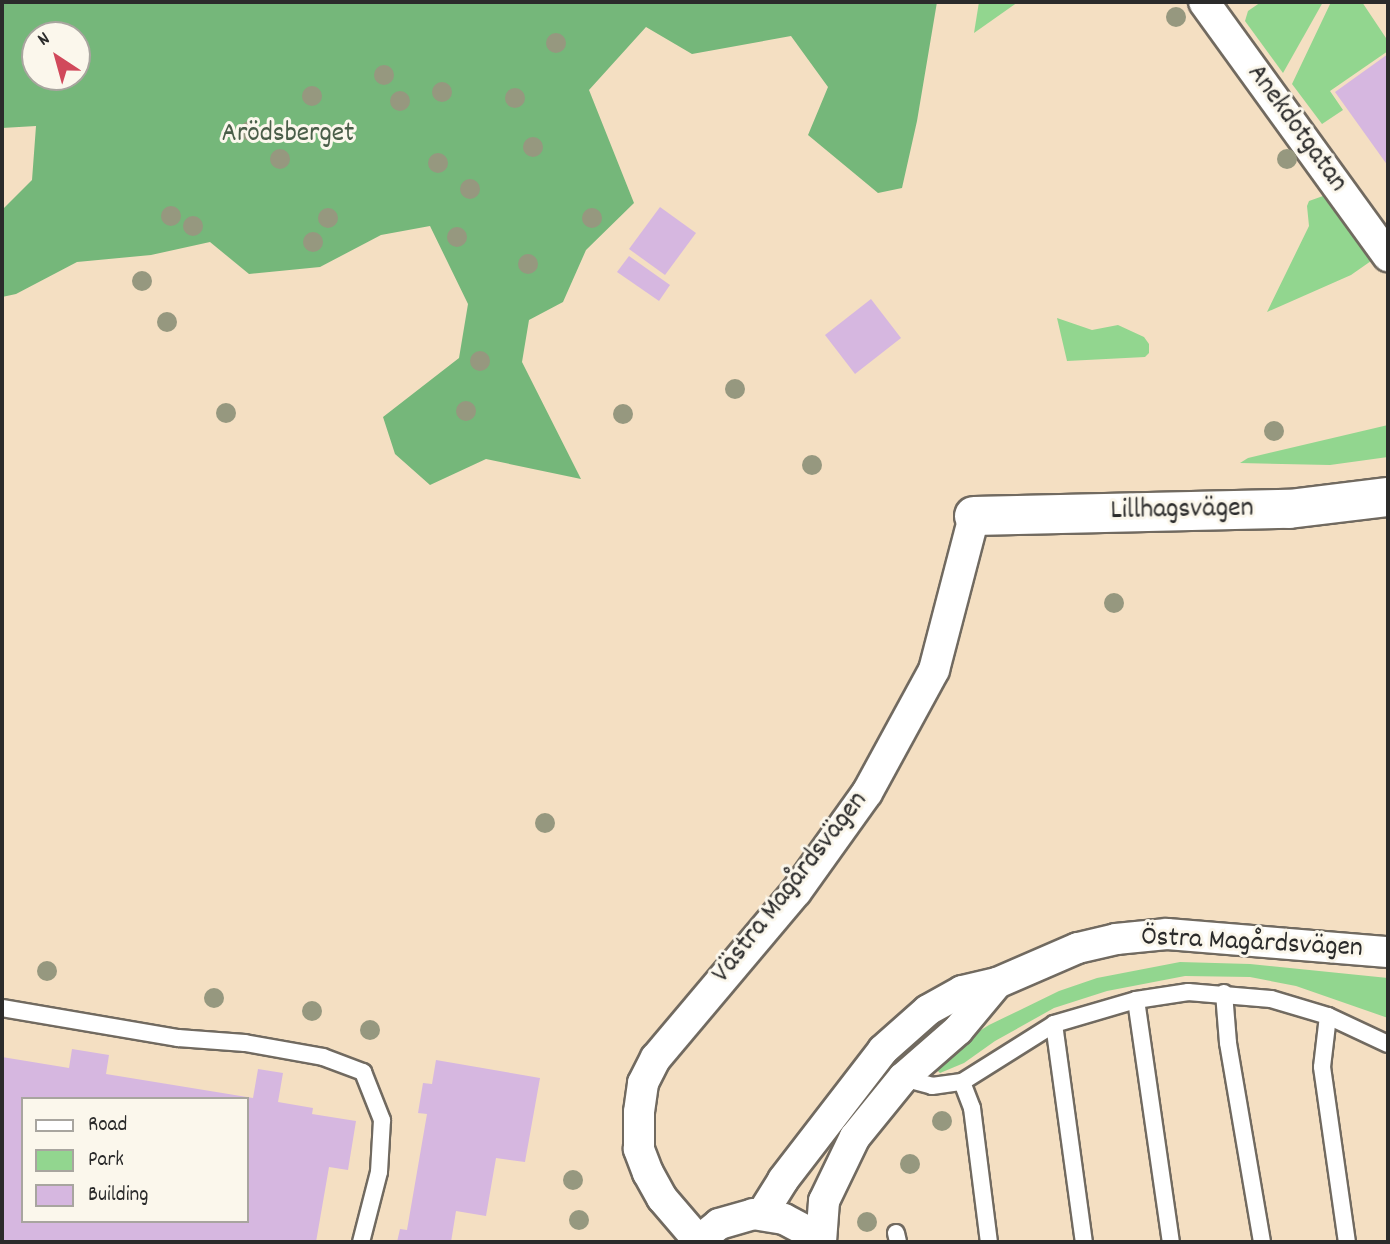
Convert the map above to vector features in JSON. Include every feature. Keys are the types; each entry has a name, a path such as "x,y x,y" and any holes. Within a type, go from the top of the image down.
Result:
{"main road":[{"name":"Lillhagsvägen","path":"974,516 1289,509 1388,497"}],"street":[{"name":"Anekdotgatan","path":"1204,2 1388,256"},
{"name":"Västra Magårdsvägen","path":"698,1241 662,1198 639,1149 643,1083 656,1058 796,892 867,793 934,670 974,516"},
{"name":"Östra Magårdsvägen","path":"762,1214 805,1149 883,1050 928,1010 962,991 997,983 1078,948 1116,939 1167,934 1388,952"},
{"name":"Östra Magårdsvägen","path":"819,1242 824,1201 855,1137 902,1078 958,1030 997,983"},
{"path":"698,1241 727,1220 762,1214 795,1224 819,1242"}],"lane":[{"path":"902,1078 932,1086 962,1082 1054,1024 1136,999 1188,992 1271,999 1328,1016 1388,1044"},
{"path":"1224,993 1228,1043 1262,1242"},
{"path":"1136,999 1171,1242"},
{"path":"2,1008 167,1036 284,1050 323,1057 363,1072 382,1120 379,1172 361,1242"},
{"path":"1328,1016 1322,1067 1347,1242"},
{"path":"1054,1024 1084,1242"},
{"path":"962,1082 972,1108 989,1242"}],"green space":[{"name":"Arödsberget","path":"2,2 937,2 917,121 902,188 878,193 808,135 828,87 791,36 692,54 646,27 589,90 634,203 586,250 563,302 529,320 522,362 581,479 486,459 430,485 395,454 383,417 459,358 468,304 430,226 381,235 320,267 249,274 210,242 151,255 77,262 16,294 2,297 2,210 32,180 36,126 2,128"},
{"path":"979,2 1018,2 974,33"},
{"path":"1261,2 1323,2 1283,73 1245,21 1248,11"},
{"path":"1331,2 1362,2 1388,41 1388,51 1330,91 1343,110 1322,124 1292,84"},
{"path":"1323,196 1371,261 1351,275 1267,312 1309,226 1309,201"},
{"path":"1057,318 1092,330 1118,325 1144,337 1149,344 1149,353 1145,357 1067,361"},
{"path":"1388,425 1388,457 1330,465 1240,463 1248,458"},
{"path":"1180,962 1250,964 1388,978 1388,1018 1296,986 1250,977 1185,976 1107,991 1054,1008 995,1041 964,1063 940,1073 933,1066 956,1046 989,1025 1059,991 1097,978"}],"building":[{"path":"1388,54 1388,166 1335,92"},
{"path":"660,207 696,233 665,275 629,249"},
{"path":"629,256 670,285 659,301 617,272"},
{"path":"871,299 901,338 855,374 825,335"},
{"path":"72,1049 109,1055 106,1074 247,1097 21,1097 21,1223 248,1223 248,1097 253,1098 258,1069 283,1073 278,1102 313,1108 312,1114 356,1121 348,1170 329,1167 316,1242 2,1242 2,1057 69,1068"},
{"path":"436,1060 540,1078 525,1162 496,1158 486,1216 456,1211 451,1242 397,1242 400,1229 407,1230 427,1114 418,1113 423,1083 432,1084"}]}
